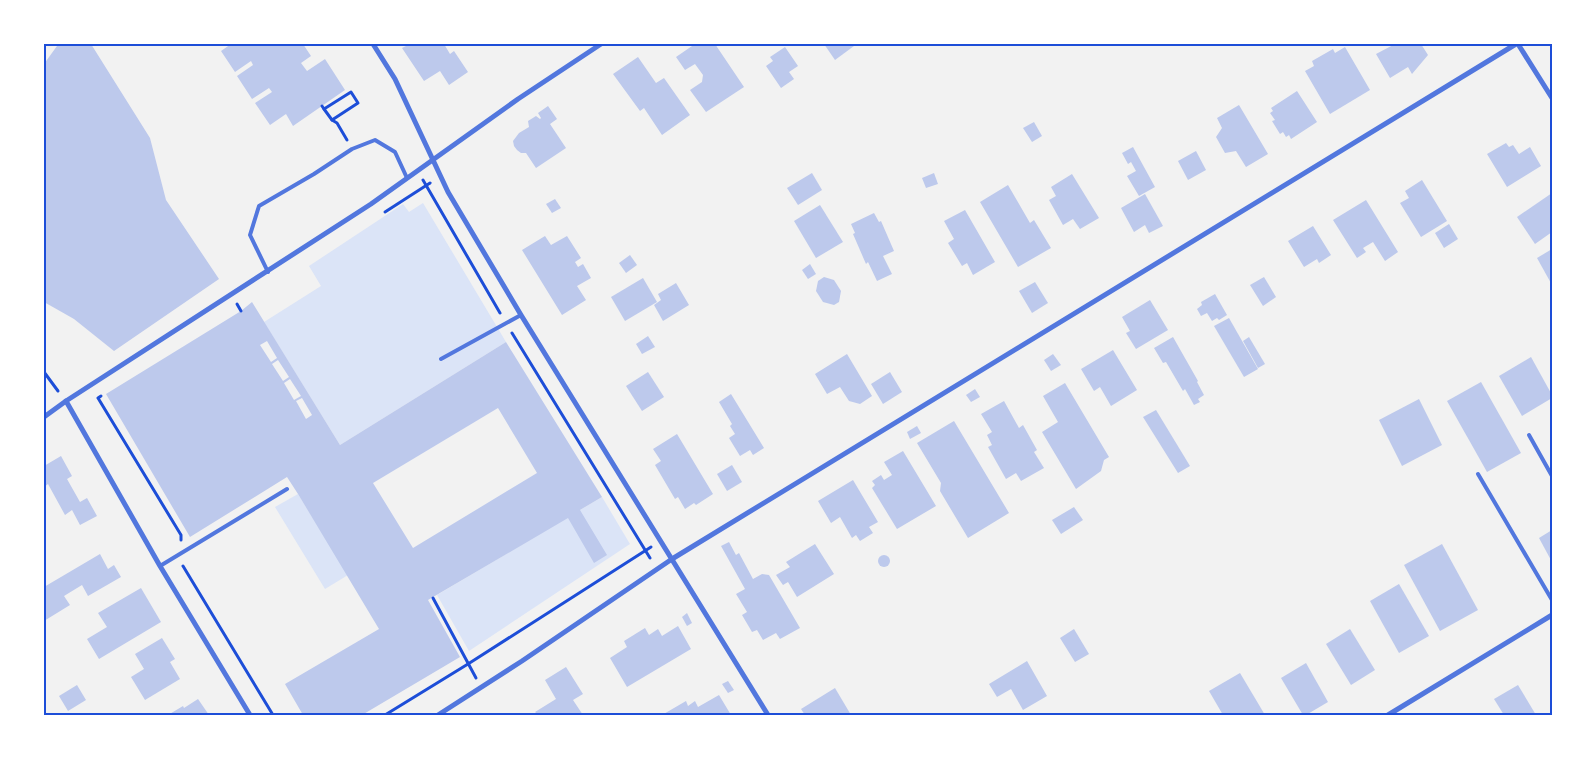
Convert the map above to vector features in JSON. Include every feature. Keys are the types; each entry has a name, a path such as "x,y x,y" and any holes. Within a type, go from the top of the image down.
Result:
{"street":[{"path":"374,44 395,79 448,192 521,315 768,715"},
{"path":"44,417 268,272 601,44"},
{"path":"438,715 522,661 672,559 1517,44 1552,98"},
{"path":"66,401 160,566 250,715"},
{"path":"1388,715 1552,615"}],"lane":[{"path":"268,272 250,235 260,206 352,149 375,140 395,152 407,178"},
{"path":"441,359 521,315"},
{"path":"1529,435 1552,476"},
{"path":"1478,474 1552,600"},
{"path":"160,566 287,489"}],"path":[{"path":"332,120 358,103 351,92 323,108 332,120 336,123 352,149"},
{"path":"418,171 506,323 656,569"},
{"path":"382,214 441,176"},
{"path":"237,305 244,301"},
{"path":"44,372 66,401"},
{"path":"104,394 98,398 181,535 183,566 273,715"},
{"path":"385,715 645,550 661,542"},
{"path":"433,598 481,687"}],"shaded area":[{"path":"423,203 506,342 340,445 264,322 321,286 309,266 403,204 409,212"},
{"path":"298,494 348,575 325,589 275,507"},
{"path":"602,497 630,544 469,651 437,595"}],"building":[{"path":"91,44 150,138 166,200 219,279 114,351 74,319 44,302 44,64 57,46"},
{"path":"231,44 303,44 311,56 301,63 307,71 325,59 345,90 293,126 286,114 270,125 255,103 272,92 269,88 252,99 237,76 253,65 251,61 235,72 221,51"},
{"path":"405,44 444,44 450,54 454,51 468,72 449,85 440,71 424,81 402,48 406,46"},
{"path":"695,44 715,44 744,87 706,112 690,90 702,82 703,75 695,64 685,70 676,57"},
{"path":"824,44 852,44 854,46 835,60"},
{"path":"1395,44 1421,44 1428,55 1412,74 1408,67 1390,78 1376,54"},
{"path":"785,47 798,66 789,72 794,79 781,88 766,66 773,61 770,57"},
{"path":"1345,47 1370,90 1330,114 1305,71 1314,66 1312,61 1333,49 1335,53"},
{"path":"638,57 656,83 664,78 690,115 662,135 644,108 640,111 613,74"},
{"path":"1297,91 1317,122 1291,139 1289,135 1286,137 1283,132 1280,134 1272,121 1275,120 1270,113 1273,111 1271,108"},
{"path":"1239,105 1268,154 1246,167 1236,151 1225,153 1216,137 1222,128 1217,118"},
{"path":"548,106 557,119 550,124 566,148 536,168 526,153 521,153 517,150 513,141 519,133 529,127 528,121 536,116 541,118 538,113"},
{"path":"1034,122 1042,136 1032,142 1023,128"},
{"path":"1506,143 1509,147 1513,145 1519,154 1530,147 1541,166 1507,187 1487,154"},
{"path":"1133,147 1155,187 1139,196 1127,176 1136,171 1131,162 1128,164 1122,153"},
{"path":"1196,151 1206,170 1188,180 1178,161"},
{"path":"812,173 822,190 798,205 787,188"},
{"path":"934,173 938,184 926,188 922,178"},
{"path":"1072,174 1099,218 1080,229 1073,219 1063,225 1049,200 1056,196 1051,187"},
{"path":"1422,180 1447,221 1421,237 1400,203 1409,198 1405,191"},
{"path":"1008,185 1030,223 1034,220 1051,248 1018,267 980,202"},
{"path":"1552,193 1552,232 1535,244 1517,217"},
{"path":"1145,194 1163,226 1149,233 1145,225 1134,232 1121,208"},
{"path":"555,199 561,208 552,213 546,204"},
{"path":"1366,200 1398,252 1385,261 1373,242 1363,248 1366,252 1357,258 1333,220"},
{"path":"820,205 843,242 816,258 794,221"},
{"path":"965,210 995,262 973,275 967,263 962,266 948,243 954,239 944,221"},
{"path":"874,213 879,222 881,221 894,251 883,256 892,274 877,281 868,262 866,264 853,234 855,233 851,224"},
{"path":"1449,224 1458,239 1444,248 1435,233"},
{"path":"1313,226 1331,255 1319,263 1317,259 1304,267 1288,241"},
{"path":"545,236 551,245 567,236 581,258 575,262 578,267 583,264 591,278 577,286 586,300 562,315 522,250"},
{"path":"1552,249 1552,285 1537,258"},
{"path":"630,255 637,265 626,273 619,263"},
{"path":"810,264 816,274 808,279 802,270"},
{"path":"824,277 834,280 841,291 839,302 834,305 823,302 816,291 818,281"},
{"path":"1264,277 1276,297 1263,306 1250,285"},
{"path":"643,278 657,302 625,321 611,297"},
{"path":"1035,282 1048,303 1032,313 1019,291"},
{"path":"676,283 689,305 663,321 654,305 661,300 658,294"},
{"path":"1215,294 1227,315 1219,320 1217,318 1212,321 1207,313 1201,316 1197,309 1202,305 1201,302"},
{"path":"1150,300 1168,330 1136,349 1126,333 1130,331 1122,317"},
{"path":"252,302 340,445 506,342 602,497 580,510 607,555 594,563 568,518 428,600 460,657 362,715 303,715 285,684 379,629 298,494 287,477 190,537 106,394 241,311","holes":["267,341 277,358 271,362 260,345","278,360 289,377 283,381 272,364","290,379 301,396 294,400 284,383","302,398 312,415 306,419 296,401","498,408 537,473 413,548 373,483"]},
{"path":"1229,318 1258,369 1244,377 1214,326"},
{"path":"648,336 655,347 642,354 636,344"},
{"path":"1173,337 1204,395 1198,399 1200,402 1194,405 1185,389 1183,391 1166,362 1163,363 1154,348"},
{"path":"1249,337 1265,364 1258,368 1243,341"},
{"path":"1113,350 1137,390 1111,406 1100,387 1094,391 1081,369"},
{"path":"847,354 872,396 860,404 849,401 840,387 827,394 815,374"},
{"path":"1053,354 1061,365 1051,371 1044,360"},
{"path":"1531,357 1552,398 1522,416 1499,376"},
{"path":"648,372 664,397 642,411 626,386"},
{"path":"890,372 902,392 883,404 871,384"},
{"path":"1481,382 1521,453 1487,472 1447,401"},
{"path":"1065,383 1109,457 1104,460 1101,471 1076,489 1042,432 1058,422 1043,396"},
{"path":"975,389 980,397 971,402 966,395"},
{"path":"731,394 764,448 753,455 750,450 740,456 729,438 735,434 730,426 732,424 719,402"},
{"path":"1419,399 1442,445 1402,466 1379,420"},
{"path":"1004,401 1019,428 1023,425 1037,450 1034,452 1044,468 1021,481 1016,473 1006,479 988,447 992,445 987,435 992,432 981,414"},
{"path":"1156,410 1190,466 1178,473 1143,417"},
{"path":"954,421 1009,513 968,538 940,491 941,483 917,443"},
{"path":"917,426 921,433 910,439 907,432"},
{"path":"677,434 713,494 696,505 694,503 685,509 678,497 675,499 655,465 661,461 653,449"},
{"path":"903,451 936,506 897,529 872,488 875,485 872,481 881,475 884,480 892,475 884,462"},
{"path":"61,456 72,476 67,479 80,502 87,498 97,516 80,525 72,510 65,515 48,484 44,487 44,466"},
{"path":"732,465 742,482 727,491 717,474"},
{"path":"853,480 878,522 869,527 873,533 860,541 856,535 852,538 840,517 831,523 818,501"},
{"path":"1074,507 1083,520 1061,534 1052,520"},
{"path":"1552,530 1552,562 1539,538"},
{"path":"729,542 736,555 739,553 753,579 762,574 769,575 800,628 780,639 776,633 763,640 757,630 752,632 742,615 747,612 736,594 745,589 721,546"},
{"path":"815,544 834,574 797,597 788,582 783,585 776,575 790,567 786,562"},
{"path":"1442,544 1478,610 1440,631 1404,565"},
{"path":"100,554 108,569 114,565 121,577 88,596 82,585 64,596 70,605 44,621 44,587"},
{"path":"882,555 886,555 890,561 886,567 882,567 878,563 878,559"},
{"path":"1399,584 1429,636 1399,653 1370,601"},
{"path":"141,588 161,622 99,659 87,639 107,627 98,613"},
{"path":"687,613 692,623 687,626 682,617"},
{"path":"678,626 691,649 627,687 610,658 627,647 624,641 645,628 649,635 658,629 662,636"},
{"path":"1074,629 1089,654 1075,662 1060,638"},
{"path":"1350,629 1375,670 1351,685 1326,644"},
{"path":"162,638 175,659 170,662 180,679 145,700 131,677 144,669 135,654"},
{"path":"1027,661 1047,696 1023,710 1011,689 997,697 989,684"},
{"path":"1306,663 1328,702 1303,715 1281,678"},
{"path":"566,667 583,694 573,700 583,715 538,715 535,712 556,699 545,680"},
{"path":"1240,673 1265,715 1223,715 1209,691"},
{"path":"728,681 734,690 728,693 722,684"},
{"path":"77,685 86,700 68,711 59,696"},
{"path":"1518,685 1536,715 1504,715 1494,699"},
{"path":"835,688 851,715 805,715 801,709"},
{"path":"719,695 731,715 662,715 686,701 688,706 695,701 698,707"},
{"path":"198,699 209,715 168,715 183,706 184,708"}]}
